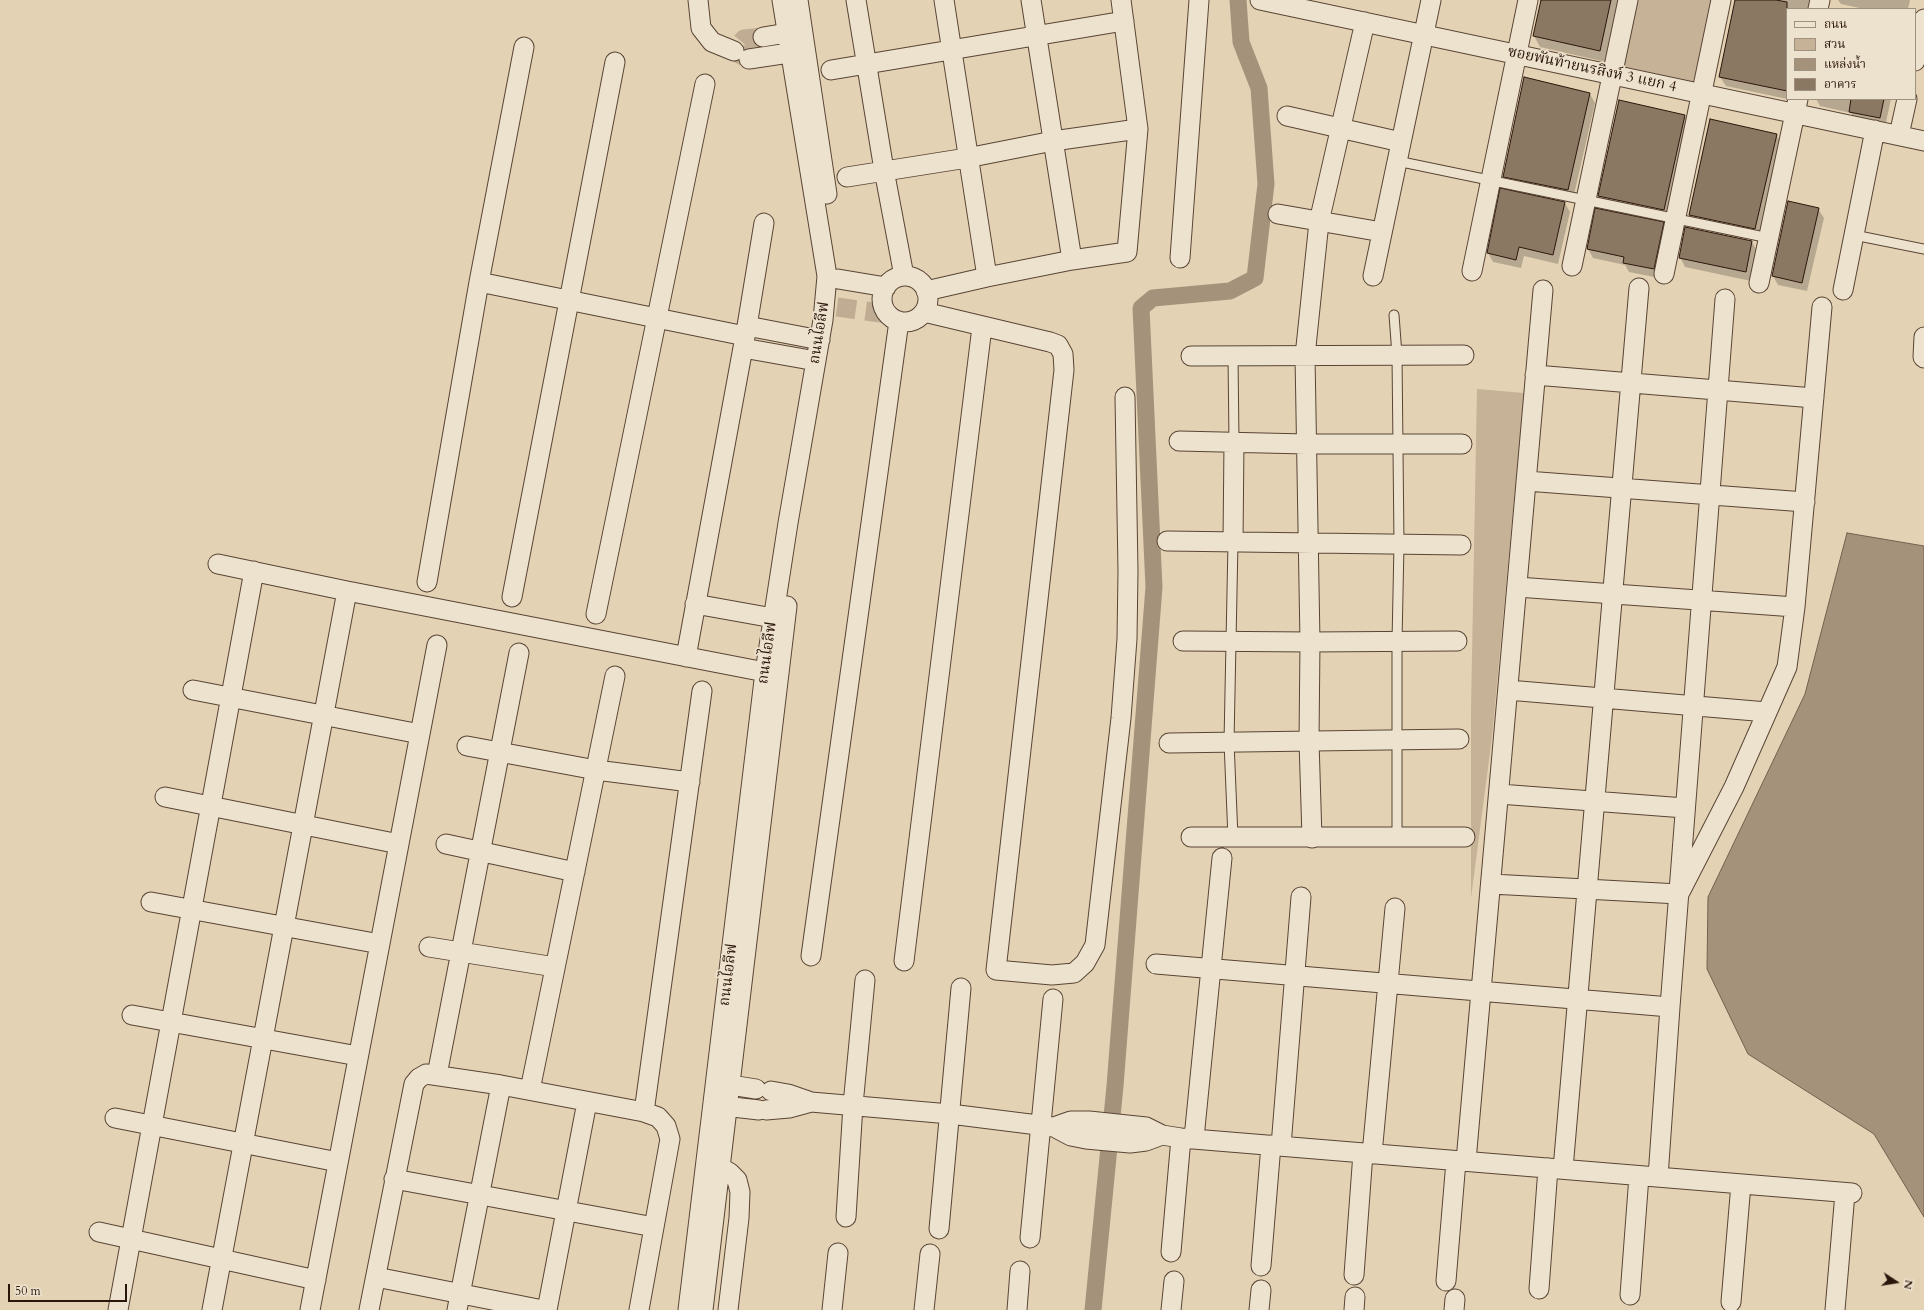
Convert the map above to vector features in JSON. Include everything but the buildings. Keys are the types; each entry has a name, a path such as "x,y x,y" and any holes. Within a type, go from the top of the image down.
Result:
{"street":[{"path":"698,0 701,28 712,42 742,55 789,53"},
{"name":"ถนนไอลีฟ","path":"688,1310 720,1105 765,672 820,340 827,276 789,53 782,0"},
{"name":"ถนนไอลีฟ","path":"722,1084 780,674 788,597 837,307 838,279 798,0"},
{"path":"856,0 884,170 904,276"},
{"path":"944,0 967,158 987,277"},
{"path":"1031,0 1072,260"},
{"path":"926,291 1072,260 1127,252 1138,129 1121,0"},
{"path":"1180,258 1199,0"},
{"name":"ซอยพันท้ายนรสิงห์ 3 แยก 4","path":"1260,0 1332,7 1365,22 1703,94 1797,106 1875,130 1924,141"},
{"path":"1373,276 1431,0"},
{"path":"1472,271 1528,0"},
{"path":"1572,266 1628,0"},
{"path":"1664,274 1722,0"},
{"path":"1919,52 1924,19"},
{"path":"831,70 952,51 1124,21"},
{"path":"1312,838 1309,741 1310,642 1305,356 1320,222 1365,22"},
{"path":"763,37 787,33"},
{"path":"427,582 479,282 524,47"},
{"path":"512,597 615,62"},
{"path":"596,614 658,318 704,84"},
{"path":"1899,136 1907,100"},
{"path":"1759,283 1797,106"},
{"path":"1287,116 1401,142"},
{"path":"847,177 967,158 1053,141 1138,129"},
{"path":"1842,290 1875,130"},
{"path":"1278,214 1382,232"},
{"path":"686,657 745,337 764,223"},
{"path":"904,276 918,280 926,291 927,305 924,312 913,321 899,321 892,318 884,307 883,293 886,287 897,278 904,276"},
{"path":"838,279 886,287"},
{"path":"479,282 745,337 816,362"},
{"path":"1539,1289 1578,1000 1640,288"},
{"path":"1446,1281 1481,992 1543,290"},
{"path":"1658,1177 1678,894 1725,299"},
{"path":"1678,894 1734,787 1787,666 1795,607 1822,307"},
{"path":"924,312 1058,345 1063,354 1064,370 996,970 1052,975 1074,973 1085,963 1095,945 1121,718 1128,639 1124,397"},
{"path":"811,956 899,321"},
{"path":"904,961 982,327"},
{"path":"745,337 820,340"},
{"path":"1924,337 1924,358"},
{"path":"1191,356 1464,355"},
{"path":"1536,375 1814,398"},
{"path":"1179,441 1306,444 1462,444"},
{"path":"1233,542 1234,442"},
{"path":"1526,481 1805,502"},
{"path":"1167,541 1461,544"},
{"path":"218,564 347,591 765,672"},
{"path":"118,1310 254,571"},
{"path":"1517,587 1795,607"},
{"path":"212,1310 347,591"},
{"path":"696,604 773,618"},
{"path":"1183,641 1457,641"},
{"path":"310,1310 437,645"},
{"path":"437,1075 519,653"},
{"path":"530,1090 616,676"},
{"path":"193,690 420,734"},
{"path":"644,1112 702,690"},
{"path":"1508,690 1767,712"},
{"path":"1169,743 1459,739"},
{"path":"467,746 596,770 690,782"},
{"path":"1499,794 1685,808"},
{"path":"166,797 399,844"},
{"path":"1191,837 1465,837"},
{"path":"446,844 575,872"},
{"path":"1171,1252 1211,968 1222,858"},
{"path":"1491,884 1678,894"},
{"path":"1261,1266 1295,976 1301,897"},
{"path":"150,902 380,944"},
{"path":"1354,1275 1388,983 1395,908"},
{"path":"429,947 555,967"},
{"path":"1156,964 1670,1007"},
{"path":"846,1217 853,1104 865,980"},
{"path":"939,1229 961,988"},
{"path":"1030,1238 1047,1126 1053,999"},
{"path":"132,1015 358,1056"},
{"path":"369,1310 414,1084 419,1078 426,1074 530,1090 644,1112 658,1117 666,1126 670,1139 639,1310"},
{"path":"722,1084 788,1094 811,1102 853,1104 1047,1126 1072,1122 1087,1130 1131,1134 1146,1127 1162,1135 1188,1138 1848,1193 1835,1310"},
{"path":"458,1302 501,1085"},
{"path":"547,1310 587,1102"},
{"path":"720,1105 763,1110 789,1108 811,1102"},
{"name":"ถนนไอลีฟ","path":"703,1310 720,1166 720,1105"},
{"path":"115,1118 338,1162"},
{"path":"720,1166 737,1180 740,1192 739,1218 728,1310"},
{"path":"1630,1295 1639,1176"},
{"path":"394,1179 566,1212 654,1227"},
{"path":"1732,1302 1741,1184"},
{"path":"99,1232 316,1280"},
{"path":"832,1310 838,1252"},
{"path":"924,1310 930,1254"},
{"path":"1017,1310 1020,1271"},
{"path":"376,1277 458,1302 543,1310"},
{"path":"1172,1310 1174,1281"},
{"path":"1259,1310 1261,1290"}],"lane":[{"path":"1397,161 1768,238"},
{"path":"1854,235 1924,249"},
{"path":"1394,315 1397,355 1399,544 1396,740 1397,837"},
{"path":"1233,356 1234,442"},
{"path":"1233,542 1229,742 1233,838"}],"green space":[{"path":"1634,0 1716,0 1698,83 1620,66"},
{"path":"1477,389 1524,393 1492,737 1471,898 1471,709"}],"water":[{"path":"1847,533 1924,546 1924,1217 1874,1134 1748,1054 1707,969 1708,897 1805,694"}],"waterway":[{"path":"1093,1310 1115,1086 1154,587 1141,308 1153,298 1230,291 1255,278 1266,184 1259,88 1241,42 1238,0"}],"tunnel":[{"path":"749,59 734,51 744,39 763,37"},
{"path":"837,307 887,314"}]}
